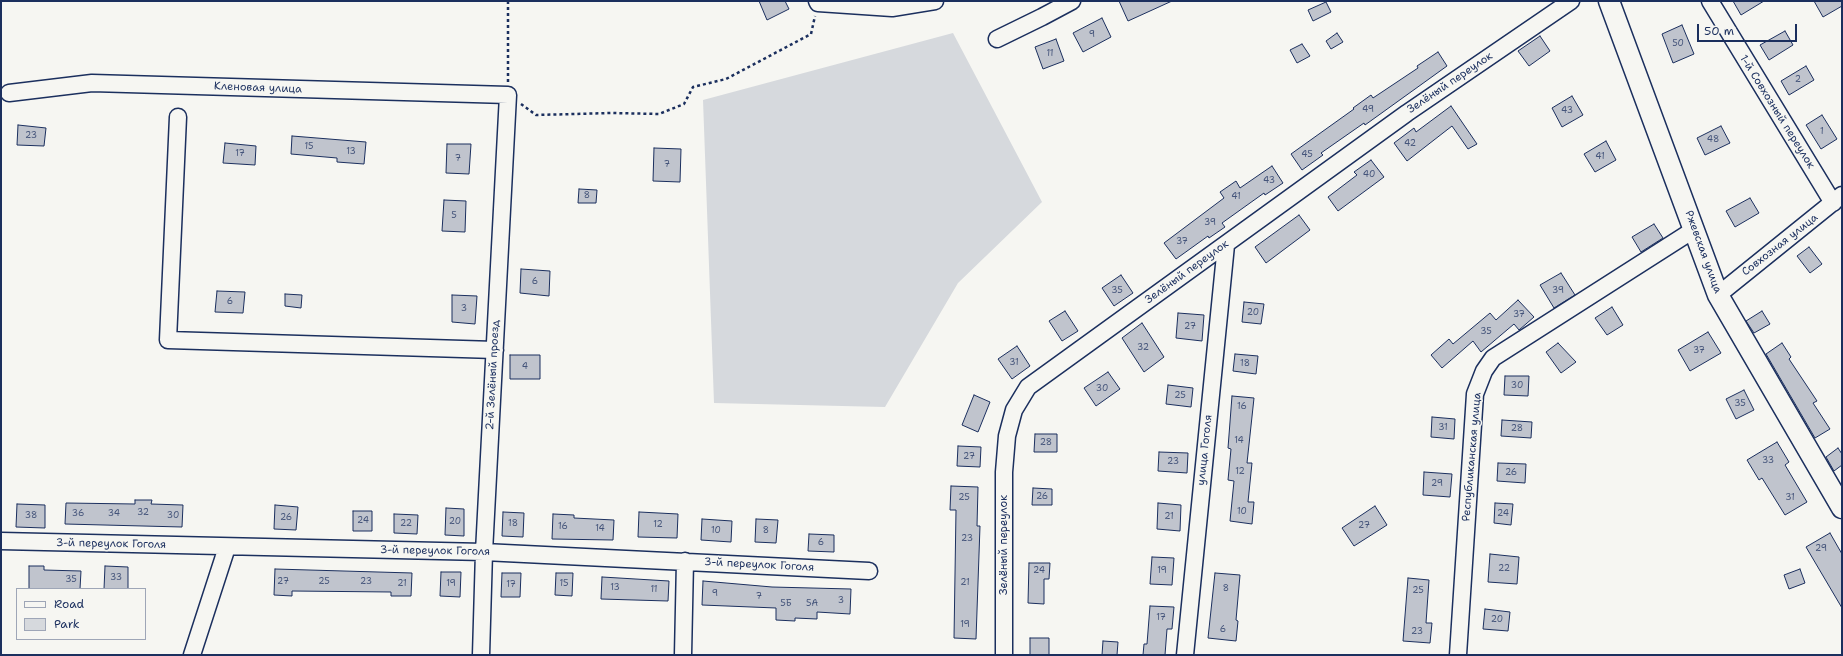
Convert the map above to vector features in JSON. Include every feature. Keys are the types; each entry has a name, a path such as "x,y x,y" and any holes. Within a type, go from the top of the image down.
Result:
{"main road":[{"name":"Ржевская улица","path":"1609,1 1718,294 1842,508"}],"street":[{"path":"817,2 892,8 935,1"},
{"path":"997,39 1042,18 1072,1"},
{"name":"Зелёный переулок","path":"1004,655 1004,472 1008,430 1017,404 1028,387 1407,113 1571,1"},
{"name":"1-й Совхозный переулок","path":"1710,1 1837,199"},
{"name":"Кленовая улица","path":"9,93 92,83 508,95"},
{"name":"2-й Зелёный проезд","path":"481,655 484,552 508,95"},
{"path":"178,117 168,340 495,350"},
{"name":"Совхозная улица","path":"1718,294 1837,199"},
{"name":"Республиканская улица","path":"1458,655 1475,394 1484,370 1493,358 1694,229"},
{"name":"улица Гоголя","path":"1185,655 1226,245"},
{"name":"3-й переулок Гоголя","path":"1,541 484,552 869,571"},
{"path":"192,655 227,547"},
{"path":"683,655 685,561"}],"path":[{"path":"508,1 508,95 536,115 612,113 659,114 684,104 693,87 726,79 811,34 817,2"}],"green space":[{"path":"953,33 1042,202 958,283 885,407 714,403 703,100"}],"building":[{"path":"759,1 785,1 789,9 767,20"},
{"path":"1119,1 1172,1 1128,21"},
{"path":"1733,1 1764,1 1741,15"},
{"path":"1814,1 1842,1 1842,6 1823,17"},
{"path":"1326,2 1331,12 1313,21 1308,10"},
{"path":"1102,18 1111,37 1083,52 1073,33"},
{"path":"1682,25 1694,54 1673,63 1662,34"},
{"path":"1785,31 1793,45 1769,60 1760,45"},
{"path":"1337,33 1343,42 1331,49 1326,41"},
{"path":"1540,36 1550,51 1529,66 1518,51"},
{"path":"1056,39 1064,61 1043,69 1035,47"},
{"path":"1302,44 1310,56 1297,63 1290,50"},
{"path":"1438,52 1447,66 1365,125 1364,123 1321,153 1323,155 1302,170 1291,154 1371,95 1373,98 1418,68 1417,66"},
{"path":"1806,66 1814,80 1789,95 1781,81"},
{"path":"1572,96 1583,115 1562,127 1552,108"},
{"path":"1451,106 1477,144 1468,149 1452,126 1407,161 1394,143 1414,128 1416,132"},
{"path":"1822,115 1837,139 1821,149 1806,125"},
{"path":"18,125 46,128 44,146 17,145"},
{"path":"1721,126 1730,143 1705,155 1697,138"},
{"path":"292,136 366,142 364,164 337,162 337,158 291,154"},
{"path":"1606,141 1616,160 1595,172 1584,154"},
{"path":"225,143 256,146 255,165 223,163"},
{"path":"447,144 471,144 469,174 446,173"},
{"path":"654,148 681,149 680,182 653,181"},
{"path":"1371,160 1384,177 1338,211 1328,197 1357,175 1354,172"},
{"path":"1272,166 1283,183 1265,195 1264,193 1222,223 1225,227 1209,238 1208,236 1176,259 1164,243 1224,198 1220,192 1236,181 1240,188"},
{"path":"579,189 597,190 596,203 578,203"},
{"path":"1750,198 1759,213 1735,227 1726,211"},
{"path":"444,200 466,201 465,232 442,231"},
{"path":"1299,215 1310,230 1266,263 1255,247"},
{"path":"1654,224 1663,238 1641,252 1632,237"},
{"path":"1809,247 1822,264 1810,273 1797,256"},
{"path":"521,269 550,271 549,296 520,293"},
{"path":"1561,273 1575,295 1554,308 1540,285"},
{"path":"1121,275 1133,293 1114,306 1102,288"},
{"path":"217,291 245,292 243,313 215,312"},
{"path":"285,294 302,295 301,308 285,306"},
{"path":"452,295 477,296 475,324 452,322"},
{"path":"1518,300 1534,317 1519,330 1514,324 1481,352 1473,341 1442,368 1431,355 1449,339 1453,344 1490,313 1496,320"},
{"path":"1244,302 1264,304 1261,324 1242,322"},
{"path":"1612,307 1623,325 1607,335 1595,318"},
{"path":"1065,311 1078,331 1062,341 1049,321"},
{"path":"1762,311 1770,324 1754,333 1746,321"},
{"path":"1178,313 1204,315 1202,341 1176,338"},
{"path":"1142,323 1164,357 1144,372 1122,338"},
{"path":"1708,332 1721,353 1690,371 1678,350"},
{"path":"1558,343 1576,362 1561,373 1546,352"},
{"path":"1782,343 1791,357 1789,359 1817,401 1813,403 1830,429 1815,438 1766,354"},
{"path":"1017,346 1030,366 1012,379 998,359"},
{"path":"1235,354 1258,356 1256,374 1233,371"},
{"path":"510,355 540,355 540,379 510,379"},
{"path":"1108,372 1120,389 1096,406 1084,388"},
{"path":"1505,376 1529,376 1528,396 1504,395"},
{"path":"1168,385 1193,388 1191,407 1166,404"},
{"path":"1744,390 1754,410 1736,419 1726,399"},
{"path":"974,395 990,402 978,432 962,425"},
{"path":"1232,396 1254,398 1247,463 1252,463 1248,502 1254,502 1252,524 1230,521 1234,481 1228,480 1231,449 1228,448"},
{"path":"1432,417 1455,419 1454,439 1431,437"},
{"path":"1502,420 1532,422 1531,438 1501,436"},
{"path":"1035,434 1057,434 1057,452 1034,452"},
{"path":"1777,442 1789,462 1785,465 1807,502 1785,515 1762,478 1759,480 1747,460"},
{"path":"958,446 981,447 980,467 957,466"},
{"path":"1838,448 1842,454 1842,465 1834,471 1826,457"},
{"path":"1159,452 1188,453 1187,473 1158,471"},
{"path":"1498,463 1526,464 1525,483 1497,481"},
{"path":"1424,472 1452,474 1450,497 1423,495"},
{"path":"951,486 978,487 977,526 980,526 976,639 954,638 956,510 950,510"},
{"path":"1033,488 1052,489 1052,505 1032,505"},
{"path":"135,500 152,500 151,504 183,505 182,527 65,524 66,503 135,504"},
{"path":"1158,503 1181,505 1180,531 1157,529"},
{"path":"1495,503 1513,504 1511,525 1494,523"},
{"path":"17,504 45,505 45,528 16,527"},
{"path":"275,505 298,507 296,530 274,529"},
{"path":"1375,506 1387,525 1354,546 1342,528"},
{"path":"446,508 464,509 464,536 445,535"},
{"path":"353,511 372,511 372,531 353,531"},
{"path":"503,512 524,513 523,537 502,536"},
{"path":"639,512 678,514 677,538 638,537"},
{"path":"394,514 418,515 417,534 394,533"},
{"path":"553,514 574,515 574,518 614,520 613,540 552,539"},
{"path":"702,519 732,521 731,542 701,540"},
{"path":"756,519 778,520 776,543 755,542"},
{"path":"1830,533 1842,554 1842,608 1806,547"},
{"path":"809,534 834,535 834,552 808,551"},
{"path":"1490,554 1519,557 1517,584 1488,582"},
{"path":"1152,557 1174,558 1172,585 1150,584"},
{"path":"1029,563 1050,563 1049,579 1044,579 1044,604 1028,603"},
{"path":"29,566 44,566 44,570 81,571 80,588 29,588"},
{"path":"105,566 128,567 128,588 104,588"},
{"path":"275,569 412,573 411,596 391,596 391,592 292,591 292,596 274,595"},
{"path":"1800,569 1805,583 1789,589 1784,575"},
{"path":"441,572 461,572 460,597 440,596"},
{"path":"502,573 521,573 520,597 501,597"},
{"path":"556,573 573,573 572,596 555,595"},
{"path":"1215,573 1240,575 1236,620 1238,621 1236,641 1208,638"},
{"path":"602,577 669,581 668,601 601,599"},
{"path":"1408,578 1429,580 1426,623 1432,623 1430,643 1403,641"},
{"path":"703,581 772,587 851,589 850,614 817,612 817,619 795,618 795,621 776,620 776,608 702,605"},
{"path":"1150,606 1174,607 1172,629 1167,629 1165,655 1143,655 1144,644 1147,644"},
{"path":"1485,609 1510,612 1508,631 1483,629"},
{"path":"1030,638 1049,638 1049,655 1030,655"},
{"path":"1103,641 1118,642 1117,655 1102,655"}]}
